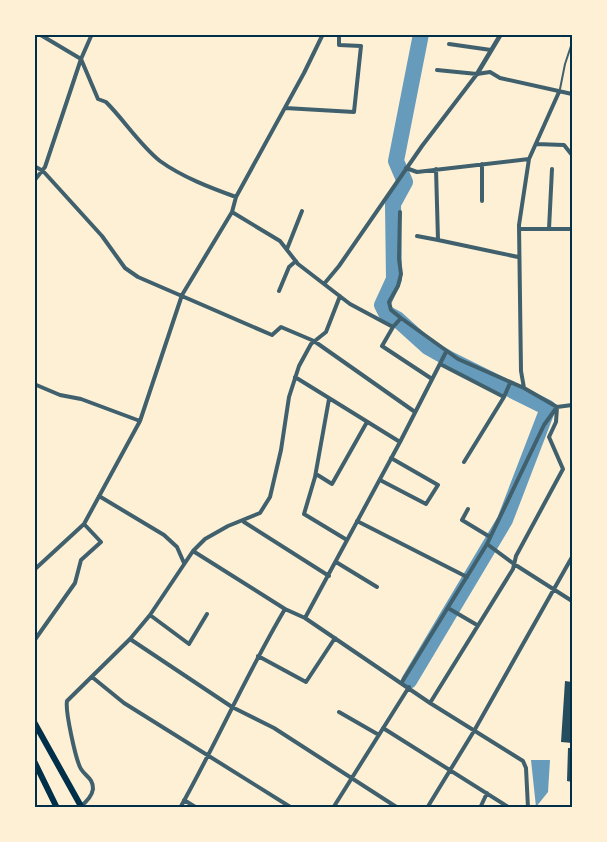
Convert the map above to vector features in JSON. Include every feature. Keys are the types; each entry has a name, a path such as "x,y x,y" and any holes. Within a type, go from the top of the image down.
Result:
{"highway":[{"path":"34,722 81,807"},
{"path":"34,761 57,807"}],"street":[{"path":"39,34 81,59 98,99 106,102 144,146 161,161 205,185 236,197"},
{"path":"34,181 43,171 81,59 92,34"},
{"path":"34,570 84,524 140,421 183,295 232,212 236,197 323,34"},
{"path":"285,108 354,112 361,46 339,45 339,34"},
{"path":"324,284 339,266 406,168 477,74 501,34"},
{"path":"449,44 492,50"},
{"path":"436,70 477,74 490,72 500,78 573,94"},
{"path":"524,388 521,371 519,229 529,159 559,92"},
{"path":"536,144 564,145 573,155"},
{"path":"406,168 417,172 529,159"},
{"path":"482,164 482,201"},
{"path":"34,166 43,171 102,236 125,268 138,277 272,335 280,327 314,341 415,412"},
{"path":"549,229 552,169"},
{"path":"436,170 438,240"},
{"path":"287,250 302,211"},
{"path":"232,212 280,241 296,261 340,296 393,327"},
{"path":"400,212 401,274 398,286 389,302 391,310 458,359 524,388 557,407 573,405"},
{"path":"519,229 573,229"},
{"path":"417,236 518,257"},
{"path":"279,291 289,267 296,261"},
{"path":"81,807 92,794 92,780 81,769 67,701 130,639 150,615 193,551 205,539 228,526 260,513 270,497 299,366 314,341 326,332 340,296"},
{"path":"401,318 382,346 432,379"},
{"path":"305,618 446,352"},
{"path":"440,364 504,397"},
{"path":"295,377 400,442"},
{"path":"464,462 504,397 510,383"},
{"path":"34,384 60,395 81,399 140,421"},
{"path":"329,399 316,474 304,514 347,540"},
{"path":"402,682 487,544 544,425 557,407"},
{"path":"430,703 477,625 482,622 563,469 549,437 556,422 557,407"},
{"path":"316,474 332,484 367,422"},
{"path":"380,480 426,504 438,485 391,458"},
{"path":"99,496 164,535 177,547 184,563"},
{"path":"468,509 462,520 490,537"},
{"path":"243,521 329,576"},
{"path":"357,521 467,576"},
{"path":"34,641 75,583 81,560 101,542 84,524"},
{"path":"487,544 573,601"},
{"path":"193,551 285,609 305,618 430,703 523,762 526,768 528,807"},
{"path":"427,807 474,731 573,557"},
{"path":"336,562 377,587"},
{"path":"448,608 477,625"},
{"path":"180,807 209,756 258,656 285,609"},
{"path":"150,615 189,644 207,614"},
{"path":"258,656 306,682 335,638"},
{"path":"130,639 232,707 274,728 398,807"},
{"path":"92,677 124,703 292,807"},
{"path":"333,807 409,687"},
{"path":"339,712 379,735"},
{"path":"382,728 510,807"},
{"path":"480,807 487,793"},
{"path":"184,800 197,807"}],"lane":[{"path":"559,92 565,64 573,43"}],"water":[{"path":"531,760 550,760 548,792 536,807"}],"building":[{"path":"565,681 572,682 572,743 561,742"},
{"path":"568,748 572,748 572,782 567,781"}],"waterway":[{"path":"409,681 505,520 548,408 428,347 397,319 386,313 382,305 394,279 393,204 405,182 396,161 421,34"}]}
